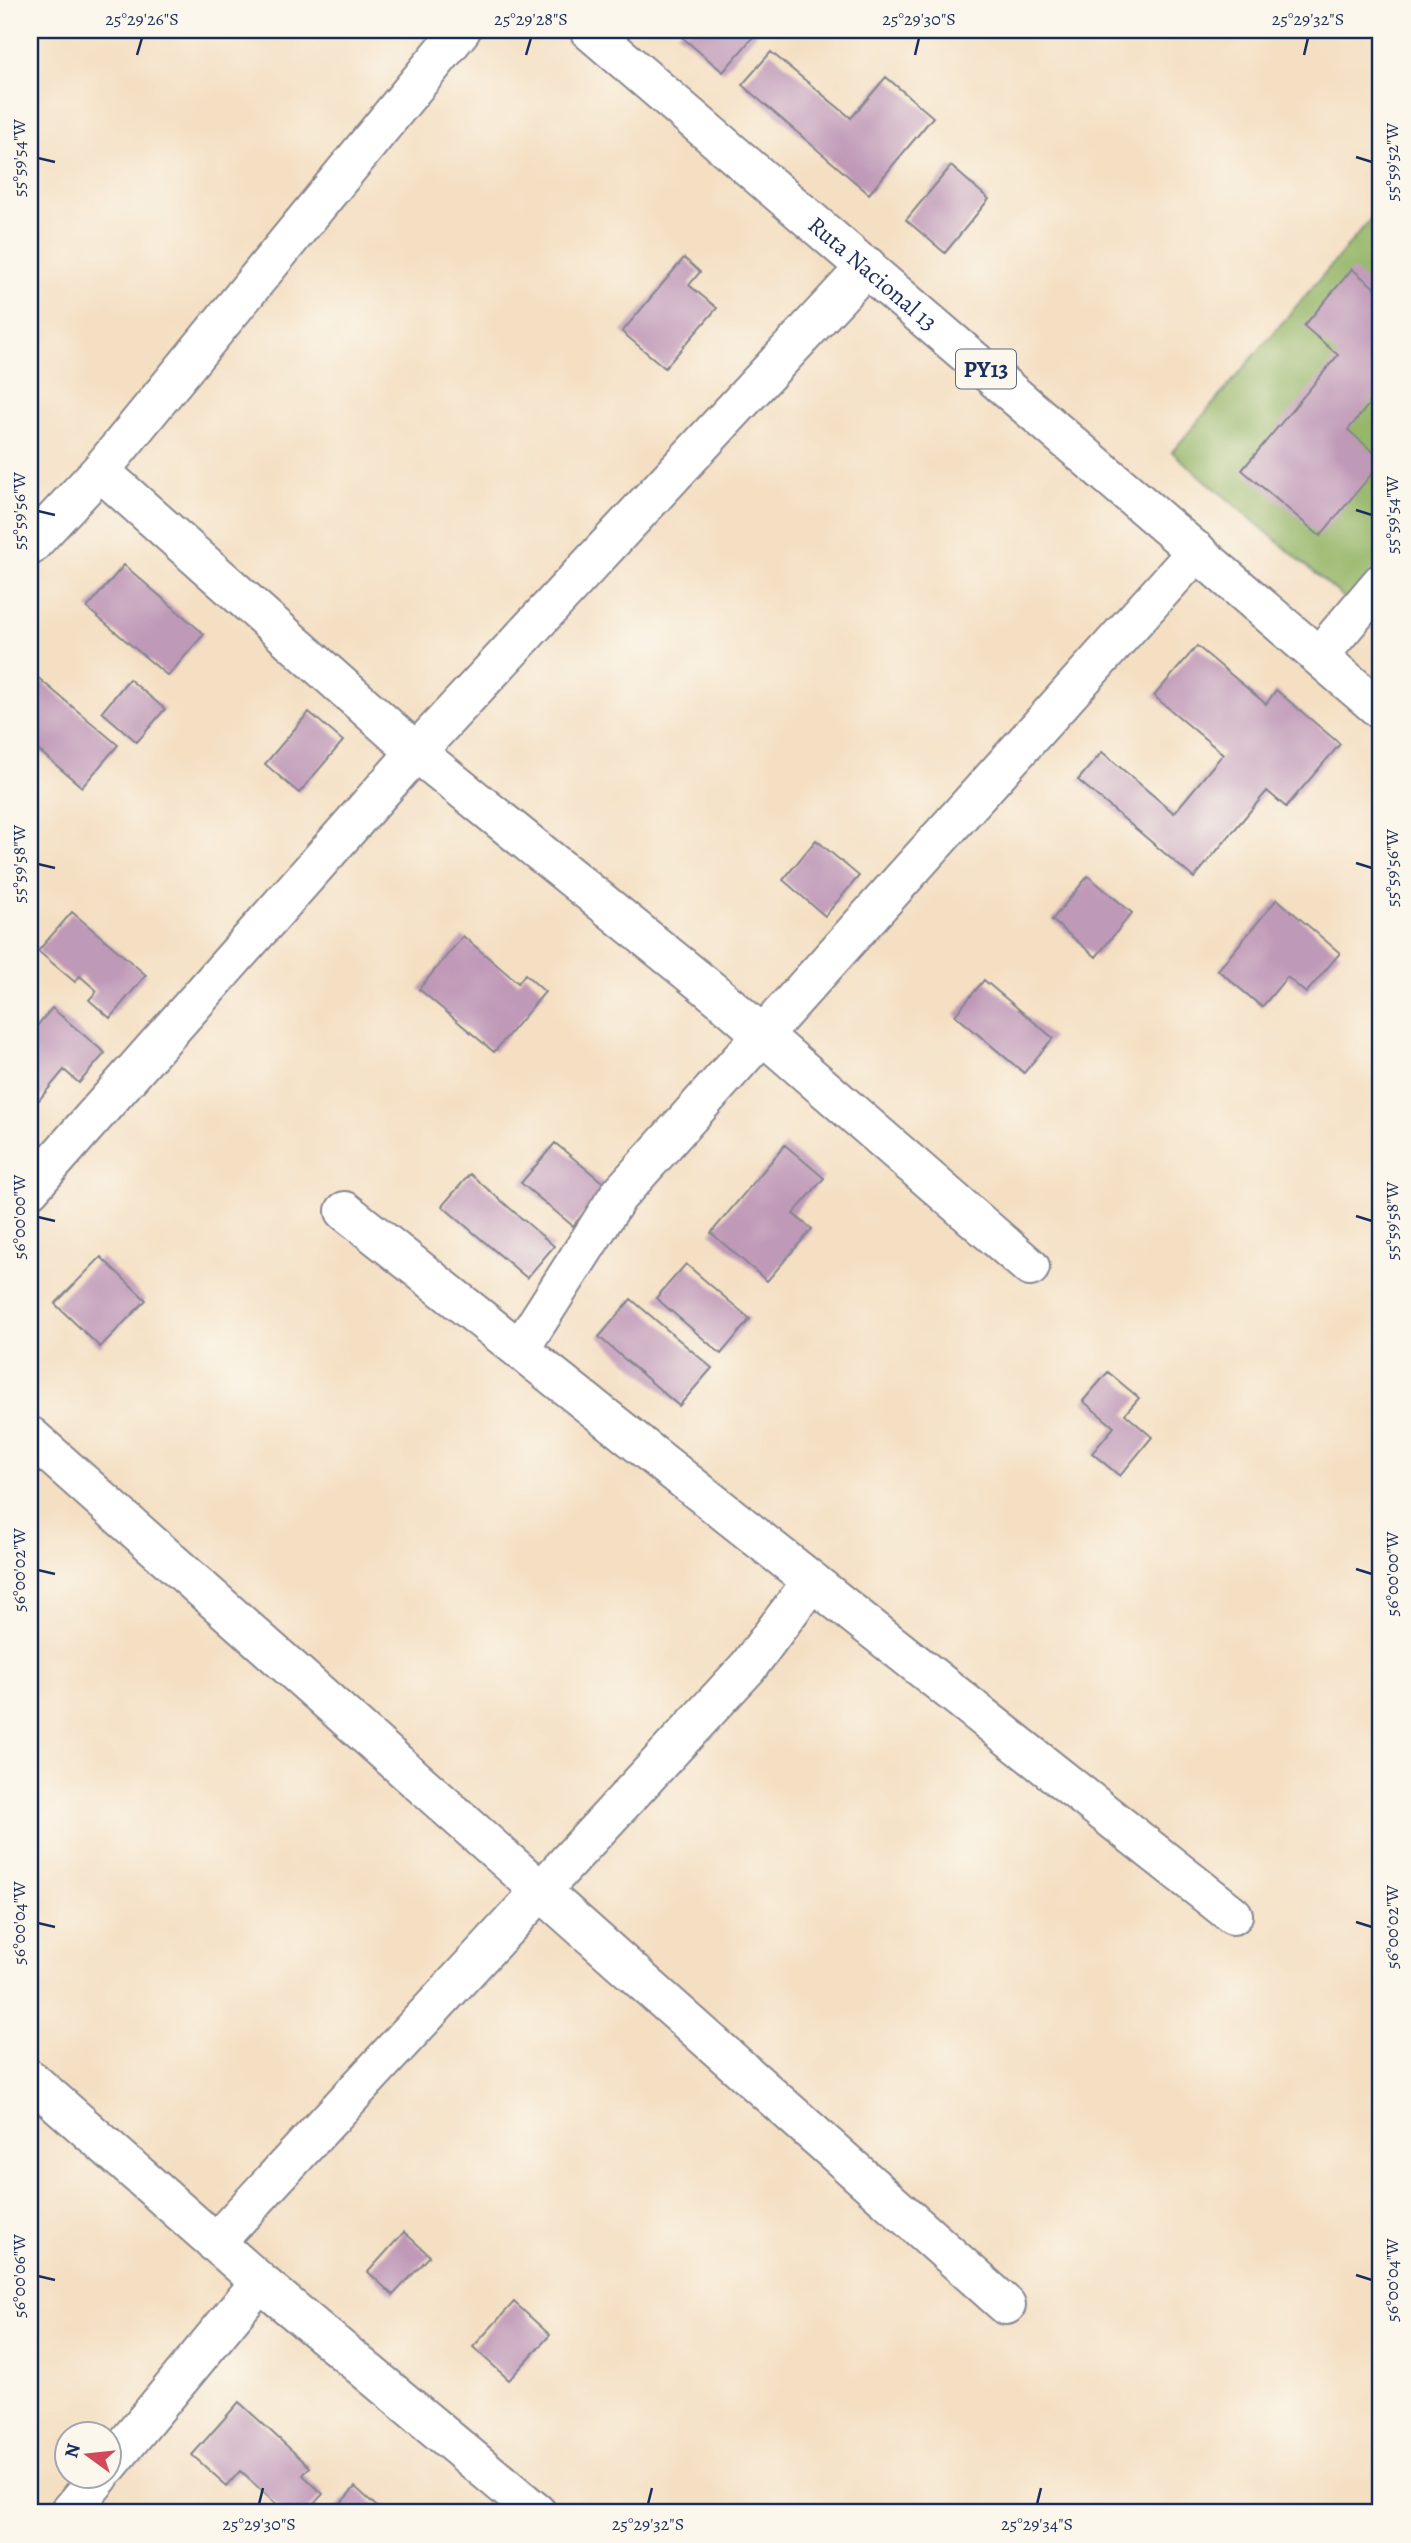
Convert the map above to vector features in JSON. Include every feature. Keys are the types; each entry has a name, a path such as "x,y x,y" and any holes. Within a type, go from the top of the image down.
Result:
{"main road":[{"path":"30,546 100,471 461,30"},
{"name":"Ruta Nacional 13","path":"589,30 1381,710"},
{"path":"30,1189 416,752 867,266"},
{"path":"100,471 416,752 763,1034 1030,1267"},
{"path":"520,1349 618,1196 1197,551"},
{"path":"1318,656 1381,583"},
{"path":"345,1211 1233,1915"},
{"path":"30,1436 1006,2305"},
{"path":"215,2243 748,1667 812,1581"},
{"path":"30,2079 260,2282 537,2513"},
{"path":"122,2449 260,2282"},
{"path":"69,2513 88,2490"}],"green space":[{"path":"1381,207 1381,629 1172,452"}],"building":[{"path":"680,30 759,30 723,72 677,33"},
{"path":"771,52 851,118 886,77 933,117 869,194 742,85"},
{"path":"951,166 989,199 945,253 906,220"},
{"path":"684,258 700,272 689,285 717,308 665,368 622,332"},
{"path":"1352,269 1381,293 1381,390 1348,430 1381,459 1381,463 1320,536 1242,470 1338,355 1304,326"},
{"path":"124,565 204,634 168,676 87,608"},
{"path":"1197,646 1266,704 1276,690 1340,744 1286,807 1267,791 1194,878 1078,780 1102,752 1174,813 1223,754 1154,696"},
{"path":"30,671 118,745 82,787 30,743"},
{"path":"129,679 165,709 137,742 102,712"},
{"path":"309,712 343,741 299,793 265,764"},
{"path":"816,840 859,876 825,916 783,880"},
{"path":"1088,876 1132,913 1096,957 1052,920"},
{"path":"1277,899 1340,953 1306,993 1287,977 1262,1007 1218,970"},
{"path":"72,912 146,975 110,1018 89,1000 97,991 80,976 75,982 38,951"},
{"path":"463,936 518,983 525,974 545,992 494,1052 419,989"},
{"path":"984,980 1053,1038 1024,1073 955,1015"},
{"path":"52,1008 105,1053 79,1083 64,1070 39,1100 30,1092 30,1034"},
{"path":"555,1143 607,1186 573,1226 521,1183"},
{"path":"785,1145 824,1178 793,1214 812,1229 767,1281 711,1233"},
{"path":"470,1174 554,1246 527,1278 442,1206"},
{"path":"101,1257 146,1300 100,1347 55,1304"},
{"path":"686,1264 750,1319 721,1354 656,1298"},
{"path":"631,1299 712,1368 679,1406 599,1337"},
{"path":"1108,1372 1139,1398 1125,1414 1152,1437 1120,1476 1092,1453 1114,1427 1083,1401"},
{"path":"404,2232 430,2256 393,2295 368,2272"},
{"path":"514,2302 550,2335 509,2380 473,2347"},
{"path":"239,2402 310,2467 303,2475 323,2494 305,2513 286,2513 240,2471 227,2486 192,2455"},
{"path":"355,2487 384,2513 332,2513"}]}
